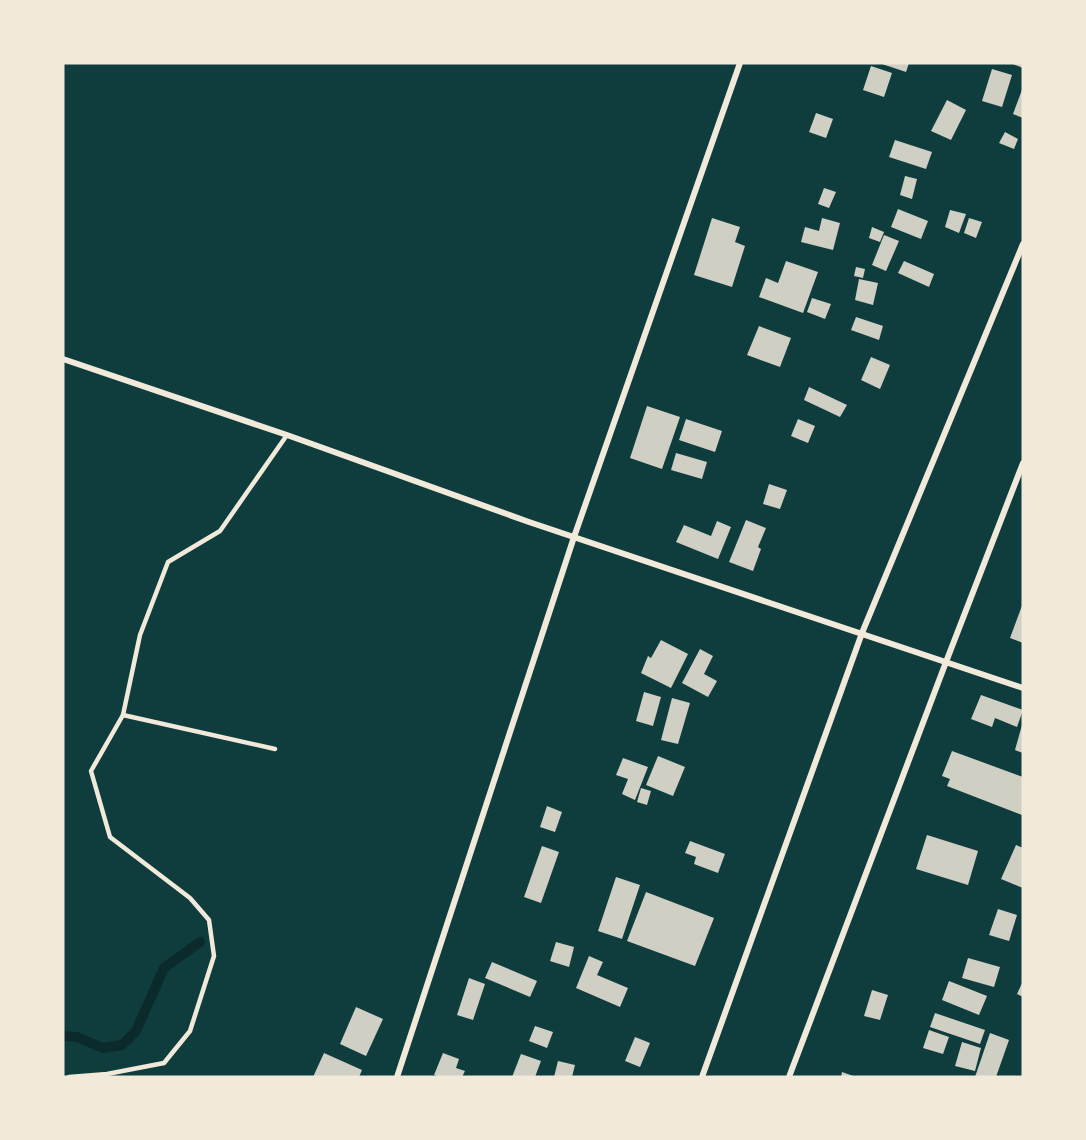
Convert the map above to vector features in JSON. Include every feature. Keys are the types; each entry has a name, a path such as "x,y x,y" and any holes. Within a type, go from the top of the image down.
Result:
{"street":[{"path":"397,1077 574,537 740,63"},
{"path":"702,1077 862,633 1023,244"},
{"path":"63,358 574,537 1023,688"},
{"path":"789,1077 1023,463"}],"lane":[{"path":"69,1077 107,1074 164,1063 190,1031 214,956 209,920 190,898 111,837 91,771 123,714 140,635 168,562 220,531 287,435"},
{"path":"123,714 275,749"}],"building":[{"path":"879,63 909,63 906,72"},
{"path":"1010,63 1023,63 1023,68"},
{"path":"871,66 892,73 884,97 863,90"},
{"path":"992,69 1012,75 1002,107 982,101"},
{"path":"1023,87 1023,118 1013,114"},
{"path":"947,100 966,110 951,140 931,131"},
{"path":"816,113 833,119 826,138 809,132"},
{"path":"1005,132 1018,139 1014,149 999,143"},
{"path":"895,140 932,152 926,169 889,157"},
{"path":"905,176 917,179 912,199 900,195"},
{"path":"824,188 836,192 829,208 818,204"},
{"path":"898,209 928,221 921,239 891,227"},
{"path":"950,210 966,214 959,233 945,227"},
{"path":"712,218 740,227 735,242 745,246 732,287 694,275"},
{"path":"822,218 840,223 833,250 801,242 805,227 819,231"},
{"path":"969,218 982,222 976,238 964,233"},
{"path":"872,227 884,232 880,242 869,238"},
{"path":"884,235 899,241 886,271 872,265"},
{"path":"786,261 818,272 803,313 759,297 766,278 778,283"},
{"path":"904,261 934,274 929,287 898,273"},
{"path":"856,267 865,269 863,278 854,276"},
{"path":"859,279 878,283 873,305 855,300"},
{"path":"812,298 831,304 825,319 807,312"},
{"path":"856,317 883,326 879,340 851,330"},
{"path":"759,326 791,338 780,367 747,355"},
{"path":"871,357 890,365 880,389 861,380"},
{"path":"809,387 847,405 840,417 804,400"},
{"path":"647,406 680,417 662,469 630,458"},
{"path":"686,419 722,431 715,452 679,440"},
{"path":"798,419 815,426 808,443 791,436"},
{"path":"676,453 707,462 702,479 671,470"},
{"path":"769,484 787,490 780,509 763,504"},
{"path":"746,520 766,528 758,547 761,549 753,571 729,562"},
{"path":"717,521 731,527 718,559 676,542 684,525 711,536"},
{"path":"1023,603 1023,643 1010,638"},
{"path":"661,640 688,654 671,688 641,673 648,656 651,658"},
{"path":"700,649 713,656 704,674 717,681 708,697 682,683"},
{"path":"644,692 661,697 653,726 636,721"},
{"path":"981,695 1023,710 1017,727 995,718 992,727 971,719"},
{"path":"672,698 690,703 678,744 661,740"},
{"path":"1023,725 1023,753 1015,750"},
{"path":"952,751 1023,777 1022,815 947,786 950,779 942,776"},
{"path":"658,756 685,767 673,796 646,785"},
{"path":"623,758 648,767 635,800 622,794 628,779 616,775"},
{"path":"641,788 651,791 647,805 637,802"},
{"path":"547,806 562,812 555,832 540,827"},
{"path":"927,835 978,851 968,885 916,869"},
{"path":"690,841 725,854 718,873 694,864 696,857 685,853"},
{"path":"1016,845 1023,848 1023,888 1001,879"},
{"path":"542,846 559,852 541,903 524,897"},
{"path":"616,877 640,885 622,939 598,931"},
{"path":"646,892 714,918 695,966 627,941"},
{"path":"998,909 1017,915 1009,941 989,935"},
{"path":"556,942 574,947 569,967 550,961"},
{"path":"589,956 603,962 597,975 628,988 620,1007 576,988"},
{"path":"968,958 1000,967 994,987 962,978"},
{"path":"492,962 537,981 530,997 485,978"},
{"path":"469,978 485,984 473,1020 457,1015"},
{"path":"949,981 987,996 979,1015 942,1000"},
{"path":"1023,981 1023,997 1017,994"},
{"path":"872,990 888,995 880,1020 864,1016"},
{"path":"356,1007 383,1019 366,1056 340,1044"},
{"path":"935,1013 985,1030 980,1044 930,1027"},
{"path":"535,1026 553,1032 547,1048 529,1041"},
{"path":"929,1030 949,1037 943,1054 923,1048"},
{"path":"990,1033 1009,1040 996,1077 975,1077"},
{"path":"635,1037 650,1043 640,1067 625,1061"},
{"path":"962,1042 981,1048 975,1071 955,1066"},
{"path":"324,1053 362,1070 359,1077 313,1077"},
{"path":"443,1053 459,1059 456,1068 465,1071 462,1077 434,1075"},
{"path":"521,1054 541,1061 535,1077 512,1077"},
{"path":"558,1061 575,1065 572,1077 554,1077"},
{"path":"842,1072 856,1077 841,1077"}],"waterway":[{"path":"63,1036 77,1037 103,1048 122,1045 136,1031 164,968 200,942"}]}
